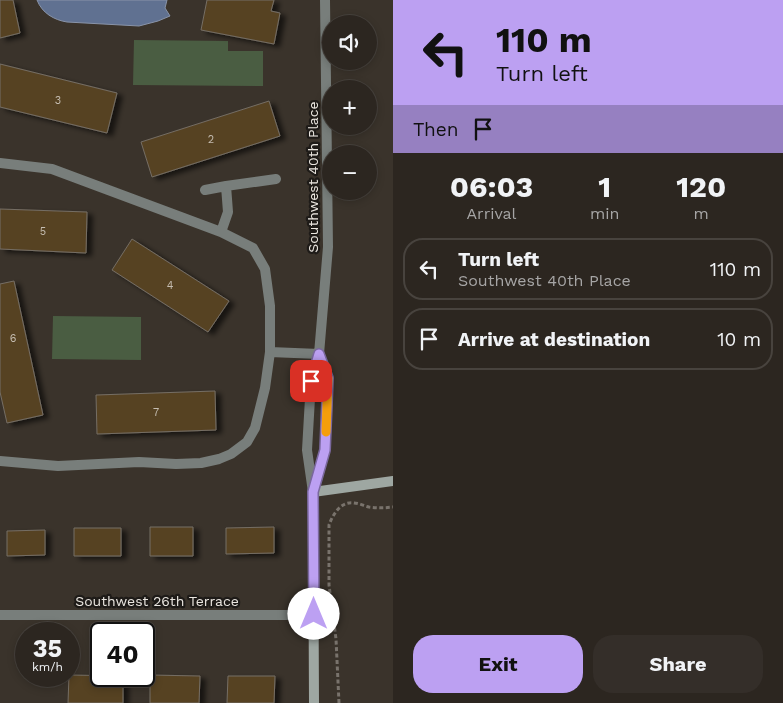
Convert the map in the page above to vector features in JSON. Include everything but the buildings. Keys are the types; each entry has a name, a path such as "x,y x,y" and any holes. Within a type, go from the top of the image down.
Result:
{"street":[{"name":"Southwest 40th Place","path":"314,703 313,492 307,450 311,381 319,354 328,247 325,0"},
{"path":"0,163 52,169 221,232 253,248 266,269 270,306 270,352 265,388 255,428 247,442 231,454 200,463 176,464 139,462 58,466 0,461"},
{"path":"205,190 276,179"},
{"path":"221,232 228,212 226,186"},
{"path":"270,352 319,354"},
{"name":"Southwest 40th Place","path":"313,492 325,450 328,378 319,354"},
{"path":"313,492 393,481"},
{"name":"Southwest 26th Terrace","path":"0,615 314,614"}],"path":[{"path":"339,703 336,639 329,585 329,525 332,516 348,502 370,507 393,507"}],"green space":[{"path":"134,40 228,41 228,51 263,51 263,86 133,85"},
{"path":"53,316 141,317 141,360 52,359"}],"water":[{"path":"37,0 167,0 165,8 170,16 139,26 67,22 49,15 42,9"}],"slow traffic":[{"path":"326,432 327,374"}],"route":[{"path":"311,381 319,354 328,378 325,450 313,492 314,614"}]}
